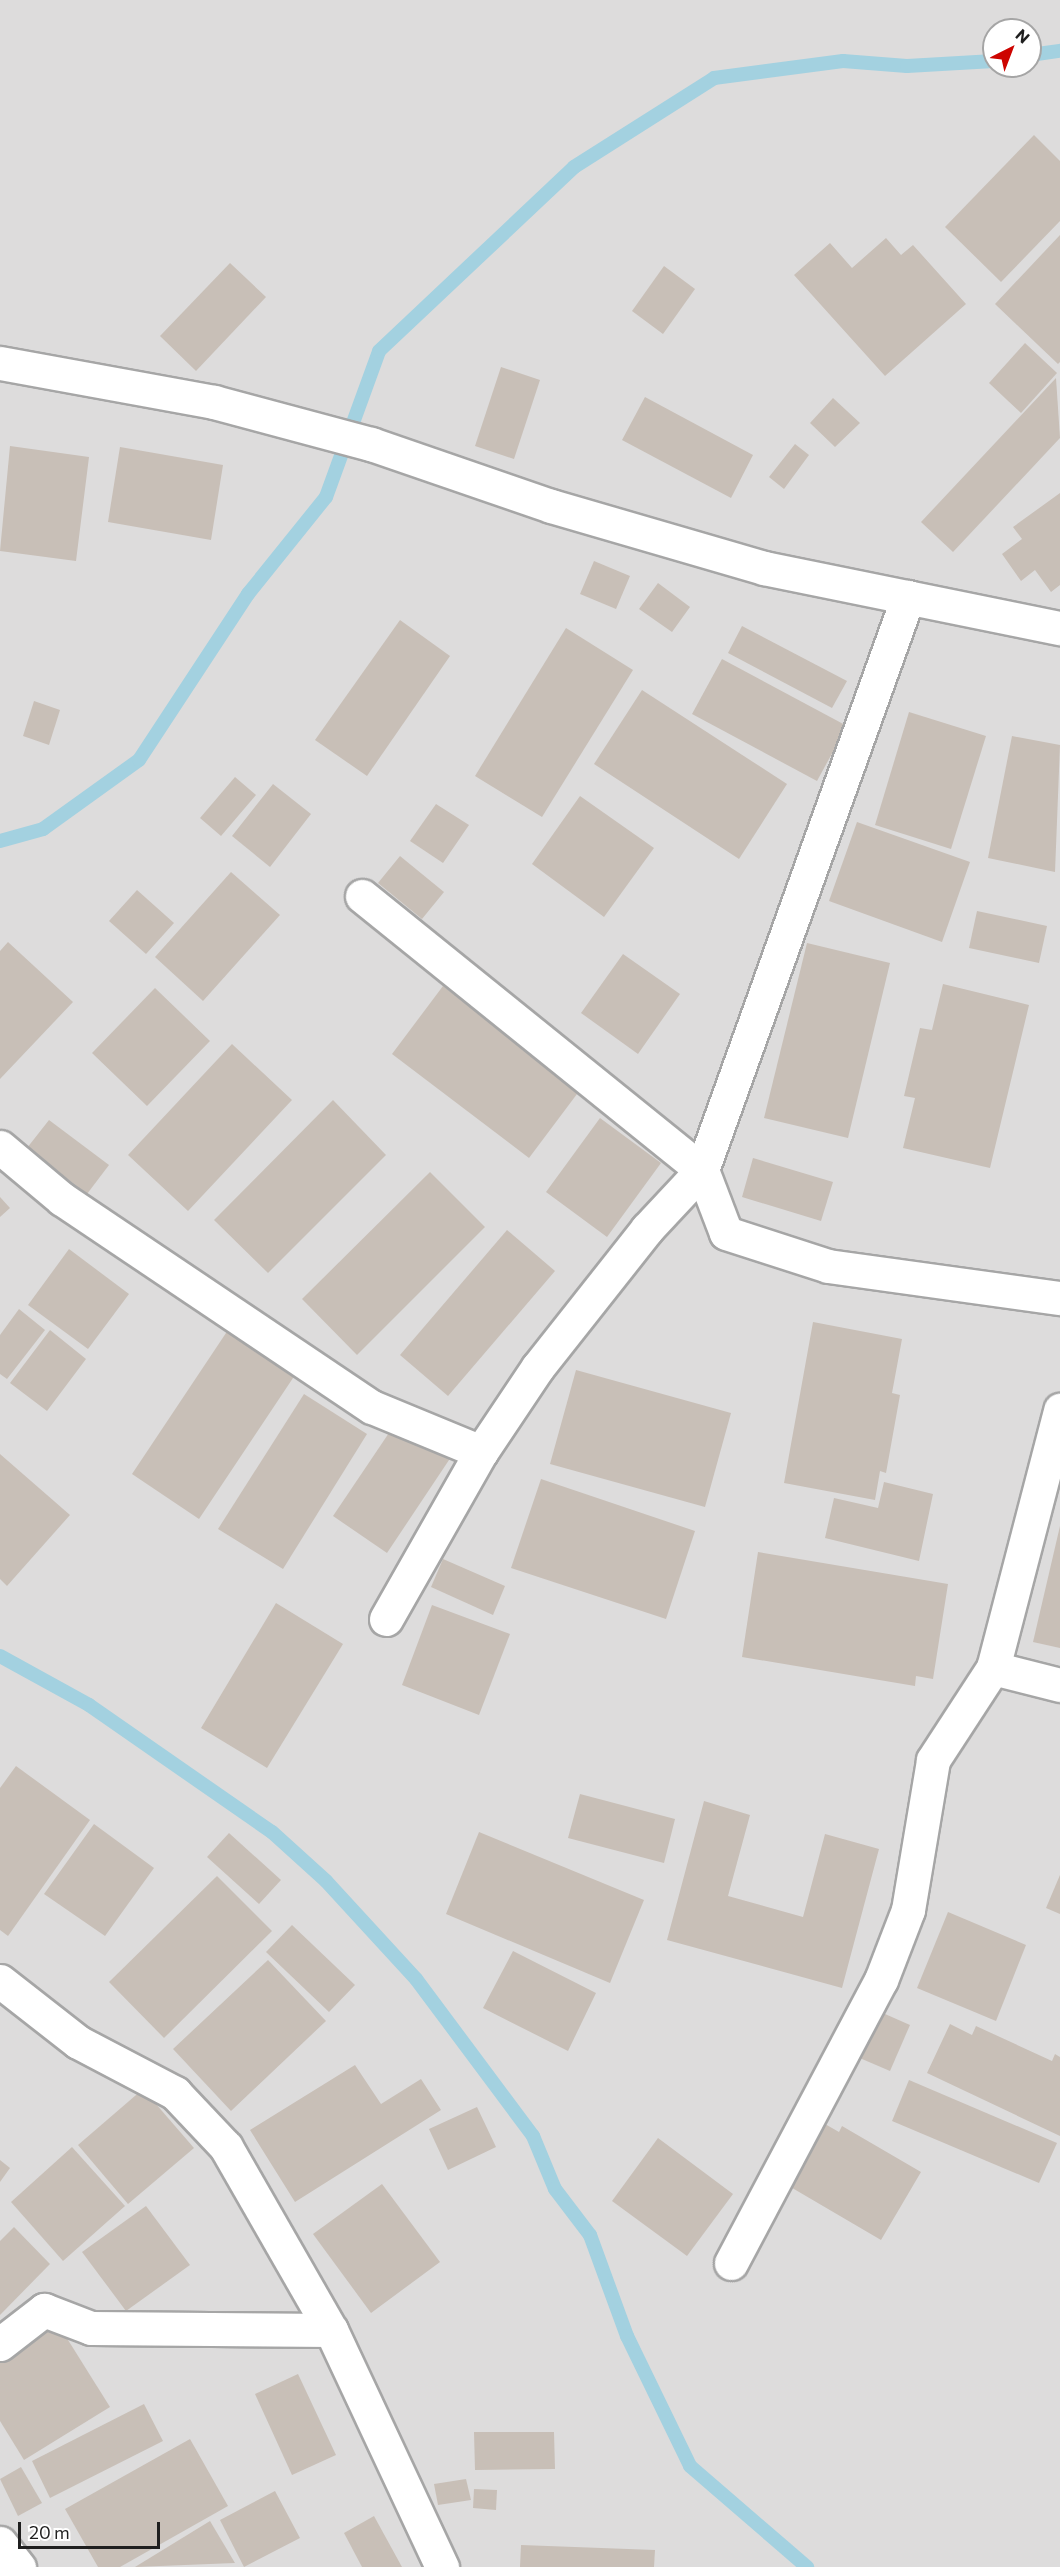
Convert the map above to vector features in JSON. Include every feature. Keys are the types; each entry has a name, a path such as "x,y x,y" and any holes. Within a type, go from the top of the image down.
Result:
{"street":[{"path":"0,363 214,402 371,444 551,506 764,568 1060,628"},
{"path":"386,1619 481,1452 538,1367 647,1229 702,1170 908,597"},
{"path":"362,896 702,1170 726,1233 780,1254 828,1266 1060,1298"},
{"path":"0,1147 62,1199 372,1407 481,1452"},
{"path":"731,2263 881,1980 908,1910 933,1760 993,1668 1060,1410"},
{"path":"993,1668 1060,1685"},
{"path":"0,1981 78,2042 175,2093 226,2147 332,2330 442,2567"},
{"path":"0,2344 44,2310 92,2328 332,2330"},
{"path":"0,2543 19,2567"}],"shaded area":[{"path":"0,0 1060,0 1060,2567 0,2567"}],"building":[{"path":"1034,135 1060,161 1060,221 1001,282 945,227"},
{"path":"1060,235 1060,362 1058,364 995,304"},
{"path":"886,238 901,255 913,245 966,304 885,376 794,275 830,243 852,268"},
{"path":"230,263 266,297 196,371 160,336"},
{"path":"664,266 695,289 663,334 632,311"},
{"path":"1025,343 1057,373 1021,413 989,383"},
{"path":"501,367 540,380 514,459 475,446"},
{"path":"1056,378 1060,438 953,552 921,522"},
{"path":"645,397 753,455 731,498 622,440"},
{"path":"833,398 860,423 835,447 810,423"},
{"path":"795,444 809,455 784,489 769,477"},
{"path":"10,446 89,457 76,561 0,551"},
{"path":"120,447 223,465 211,540 108,522"},
{"path":"1060,493 1060,585 1051,592 1035,570 1021,581 1002,554 1022,539 1013,527"},
{"path":"594,561 630,576 616,609 580,594"},
{"path":"658,583 690,607 672,632 639,609"},
{"path":"400,620 450,656 367,776 315,740"},
{"path":"742,626 847,681 832,708 728,653"},
{"path":"566,628 633,670 542,817 475,776"},
{"path":"722,659 847,726 817,781 692,714"},
{"path":"642,690 787,784 739,859 594,764"},
{"path":"34,701 60,710 49,745 23,736"},
{"path":"909,712 986,736 951,849 875,825"},
{"path":"1012,736 1060,745 1055,872 988,858"},
{"path":"235,777 256,795 221,836 200,818"},
{"path":"273,784 311,814 270,867 232,836"},
{"path":"580,796 654,848 604,917 532,864"},
{"path":"436,804 469,825 443,863 410,841"},
{"path":"857,822 970,862 942,942 829,901"},
{"path":"400,856 444,892 422,919 378,883"},
{"path":"231,872 280,915 203,1001 155,957"},
{"path":"137,890 174,923 146,954 109,921"},
{"path":"977,911 1047,926 1039,963 969,948"},
{"path":"8,942 73,1002 0,1079 0,951"},
{"path":"807,943 890,963 848,1138 764,1118"},
{"path":"623,954 680,994 638,1054 581,1013"},
{"path":"943,984 1029,1005 990,1168 903,1148 915,1098 904,1096 920,1028 932,1030"},
{"path":"443,986 580,1090 529,1158 392,1054"},
{"path":"155,988 210,1041 147,1106 92,1053"},
{"path":"232,1044 292,1100 188,1211 128,1155"},
{"path":"333,1100 386,1155 268,1273 214,1220"},
{"path":"600,1118 661,1163 607,1237 546,1192"},
{"path":"49,1120 109,1165 87,1194 27,1148"},
{"path":"753,1158 833,1182 821,1221 742,1197"},
{"path":"430,1172 485,1227 357,1355 302,1299"},
{"path":"0,1197 10,1208 0,1217"},
{"path":"507,1230 555,1271 448,1396 400,1355"},
{"path":"69,1249 129,1294 88,1349 28,1305"},
{"path":"19,1309 45,1330 7,1379 0,1374 0,1335"},
{"path":"813,1322 902,1339 892,1393 900,1395 886,1473 880,1471 875,1500 784,1483"},
{"path":"50,1330 86,1359 47,1411 10,1383"},
{"path":"228,1330 295,1375 199,1519 132,1474"},
{"path":"576,1370 731,1413 705,1507 550,1464"},
{"path":"304,1394 367,1434 283,1569 218,1529"},
{"path":"397,1421 451,1457 387,1553 333,1516"},
{"path":"0,1454 70,1515 7,1586 0,1579"},
{"path":"541,1479 695,1531 666,1619 511,1568"},
{"path":"884,1482 933,1494 919,1561 825,1538 834,1498 878,1508"},
{"path":"1060,1526 1060,1648 1033,1642"},
{"path":"758,1552 948,1584 933,1679 916,1676 915,1686 742,1657"},
{"path":"443,1559 505,1586 493,1615 431,1587"},
{"path":"276,1603 343,1644 267,1768 201,1728"},
{"path":"432,1605 510,1634 479,1715 402,1685"},
{"path":"16,1766 90,1820 8,1936 0,1930 0,1788"},
{"path":"580,1794 675,1819 664,1863 568,1838"},
{"path":"704,1801 750,1815 728,1896 803,1917 825,1834 879,1849 842,1988 667,1940"},
{"path":"94,1824 154,1868 105,1936 44,1894"},
{"path":"479,1832 644,1900 610,1983 446,1914"},
{"path":"229,1833 281,1880 259,1904 207,1857"},
{"path":"1060,1875 1060,1914 1046,1908"},
{"path":"217,1876 272,1931 164,2038 109,1982"},
{"path":"948,1912 1026,1945 996,2021 917,1988"},
{"path":"292,1925 355,1985 329,2012 266,1952"},
{"path":"513,1951 596,1993 568,2051 483,2008"},
{"path":"268,1960 326,2021 231,2111 173,2049"},
{"path":"876,2010 910,2025 890,2071 855,2056"},
{"path":"950,2024 972,2035 976,2026 1052,2061 1055,2054 1060,2057 1060,2136 927,2073"},
{"path":"355,2065 381,2104 421,2079 441,2110 295,2202 250,2130"},
{"path":"909,2080 1057,2143 1039,2183 892,2121"},
{"path":"143,2089 194,2148 128,2204 78,2145"},
{"path":"477,2107 496,2147 448,2170 429,2129"},
{"path":"818,2120 839,2132 842,2126 921,2172 881,2240 782,2182"},
{"path":"658,2138 733,2194 687,2256 612,2201"},
{"path":"72,2147 125,2206 63,2261 11,2202"},
{"path":"0,2160 10,2168 0,2182"},
{"path":"382,2184 440,2262 371,2313 313,2234"},
{"path":"146,2206 190,2265 126,2311 82,2252"},
{"path":"14,2227 50,2264 0,2315 0,2241"},
{"path":"58,2324 110,2407 24,2460 0,2421 0,2359"},
{"path":"298,2374 336,2455 292,2475 255,2394"},
{"path":"144,2404 163,2441 50,2498 32,2461"},
{"path":"474,2432 554,2432 555,2469 475,2470"},
{"path":"190,2439 228,2506 120,2567 98,2567 65,2509"},
{"path":"21,2467 42,2503 18,2516 0,2479"},
{"path":"466,2479 471,2500 438,2505 434,2484"},
{"path":"474,2489 497,2490 496,2510 473,2508"},
{"path":"275,2491 300,2538 244,2567 220,2520"},
{"path":"374,2516 402,2567 362,2567 344,2533"},
{"path":"210,2521 235,2563 135,2567"},
{"path":"521,2545 655,2550 654,2567 520,2567"}],"waterway":[{"path":"1042,53 1060,51"},
{"path":"0,841 43,829 139,760 248,594 326,497 379,351 574,167 714,78 843,61 907,66 982,62"},
{"path":"0,1656 89,1705 272,1832 326,1881 416,1979 533,2136 555,2189 590,2235 627,2336 690,2466 807,2567"}]}
